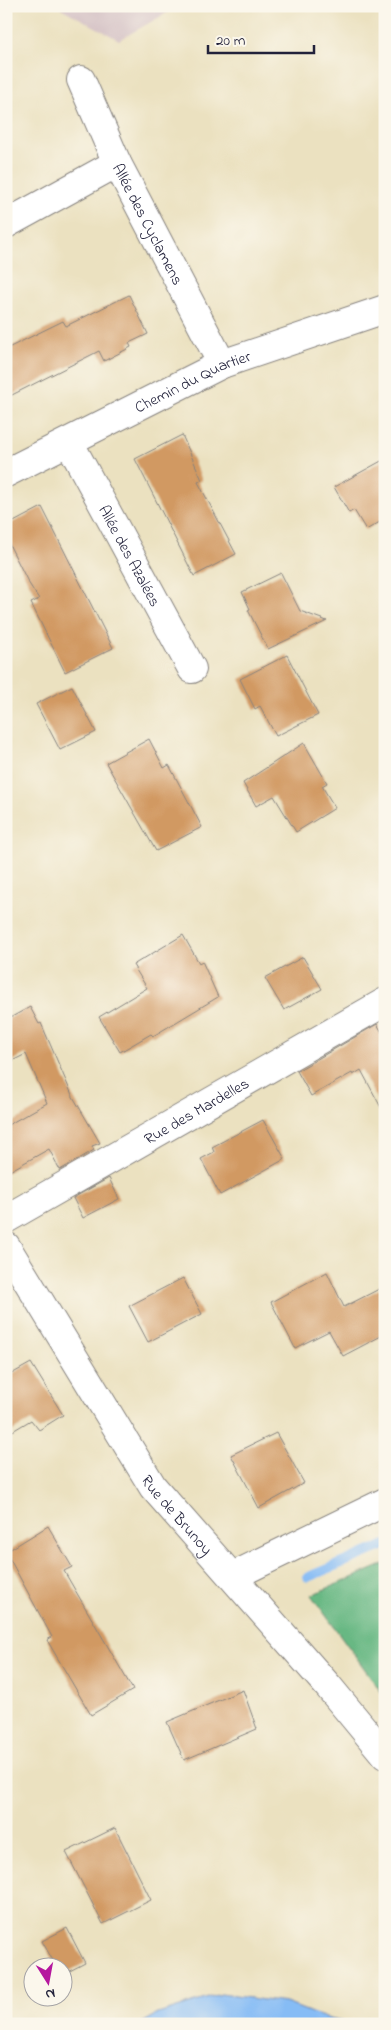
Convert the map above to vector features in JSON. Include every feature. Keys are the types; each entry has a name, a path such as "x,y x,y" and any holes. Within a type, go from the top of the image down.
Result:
{"street":[{"name":"Allée des Cyclamens","path":"82,80 117,163 222,364"},
{"path":"6,224 117,163"},
{"name":"Chemin du Quartier","path":"6,472 222,364 385,309"},
{"name":"Allée des Azalées","path":"69,442 192,669"},
{"name":"Rue des Mardelles","path":"6,1219 385,1002"},
{"name":"Rue de Brunoy","path":"6,1246 153,1487 233,1576 385,1755"},
{"path":"233,1576 385,1502"}],"shaded area":[{"path":"57,6 179,6 119,40"}],"green space":[{"path":"385,1564 385,1697 311,1595"}],"water":[{"path":"221,1994 286,2003 317,2015 356,2024 140,2024 158,2014"}],"building":[{"path":"129,295 148,334 129,343 131,347 104,361 99,351 6,398 6,349 63,321 66,326"},
{"path":"182,435 202,480 198,482 236,554 194,576 135,459"},
{"path":"385,459 385,519 366,530 354,510 349,513 334,487"},
{"path":"42,507 113,648 65,672 31,603 39,599 28,582 6,538 6,526"},
{"path":"281,573 300,611 327,621 268,649 248,610 250,609 242,592"},
{"path":"287,655 318,715 276,736 260,706 255,709 240,679"},
{"path":"72,686 96,732 60,750 36,704"},
{"path":"149,739 164,768 169,765 202,827 156,851 106,763"},
{"path":"304,743 327,783 322,786 335,808 296,832 274,796 256,806 243,783"},
{"path":"183,935 199,963 202,961 218,997 153,1036 151,1034 120,1052 99,1017 147,988 133,965"},
{"path":"303,957 322,989 284,1010 265,978"},
{"path":"30,1007 39,1024 41,1023 72,1095 100,1143 92,1146 94,1150 60,1170 49,1149 6,1173 6,1126 47,1103 26,1054 6,1064 6,1020"},
{"path":"377,1024 385,1037 385,1115 361,1070 311,1096 297,1071"},
{"path":"263,1120 285,1159 220,1195 201,1159 214,1152 212,1147"},
{"path":"109,1178 119,1199 83,1218 73,1198"},
{"path":"327,1272 344,1307 385,1286 385,1334 343,1356 329,1331 295,1348 271,1302"},
{"path":"183,1278 202,1314 148,1342 129,1306"},
{"path":"31,1363 63,1415 39,1430 31,1420 6,1435 6,1377"},
{"path":"276,1433 304,1483 259,1508 231,1455"},
{"path":"48,1526 72,1567 64,1571 133,1690 91,1715 47,1640 52,1637 6,1552"},
{"path":"243,1690 257,1729 184,1760 167,1722"},
{"path":"115,1828 151,1900 103,1924 66,1852"},
{"path":"67,1928 85,1963 72,1970 72,1958 51,1958 42,1941"}],"waterway":[{"path":"308,1577 385,1545"}]}
